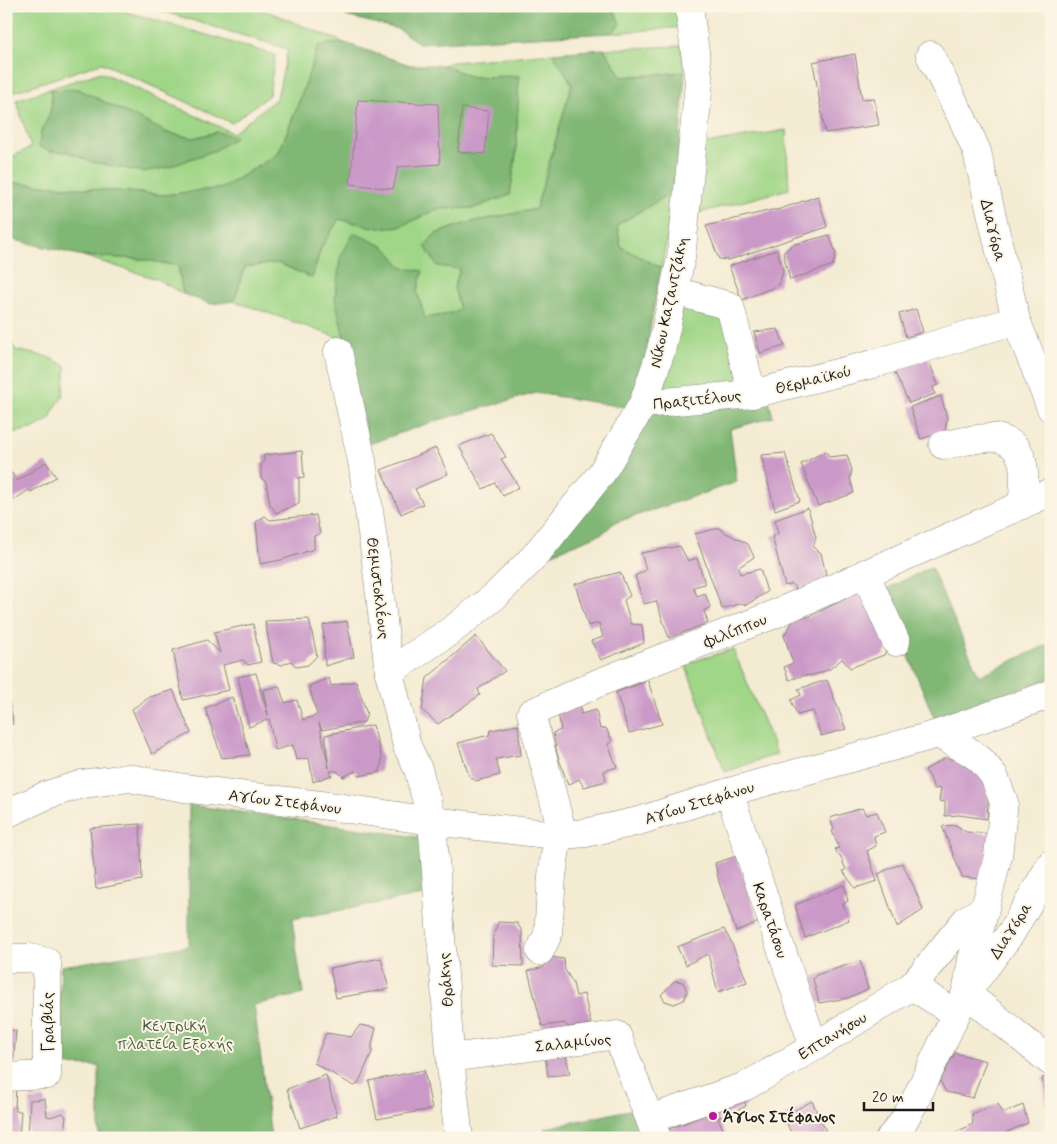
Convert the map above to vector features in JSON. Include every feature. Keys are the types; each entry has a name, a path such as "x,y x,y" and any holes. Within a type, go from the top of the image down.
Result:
{"street":[{"name":"Νίκου Καζαντζάκη","path":"389,672 452,630 495,596 533,558 601,474 642,404 661,351 681,258 699,83 689,6"},
{"name":"Διαγόρα","path":"930,56 977,152 1016,320 1051,408"},
{"name":"Θερμαϊκού","path":"674,291 730,306 752,394 873,364 1016,320"},
{"name":"Θεμιστοκλέους","path":"338,351 362,461 389,672 408,746 418,769 432,821"},
{"name":"Πραξιτέλους","path":"642,404 752,394"},
{"path":"943,445 996,438 1014,444 1022,459 1026,479 1022,505"},
{"name":"Φιλίππου","path":"561,834 532,713 598,683 770,616 865,572 915,553 1051,492"},
{"path":"865,572 896,642"},
{"path":"938,734 1051,694"},
{"path":"890,1138 903,1122 914,1102 961,1004 998,856 1004,802 994,776 981,760 938,734"},
{"name":"Αγίου Στεφάνου","path":"6,814 47,795 82,784 129,778 184,788 432,821 561,834 585,833 639,820 729,792 938,734"},
{"name":"Καρατάσου","path":"729,792 814,1047"},
{"name":"Θράκης","path":"432,821 452,1078 460,1138"},
{"path":"540,950 548,934 550,892 561,834"},
{"name":"Διαγόρα","path":"961,1004 1011,933 1051,864"},
{"name":"Επτανήσου","path":"654,1128 746,1086 814,1047 912,986 966,920 984,908"},
{"name":"Γραβιάς","path":"6,958 47,962 47,1074 6,1077"},
{"path":"912,986 961,1004 1051,1062"},
{"name":"Σαλαμίνος","path":"451,1058 617,1035 654,1128"}],"green space":[{"path":"6,6 107,6 275,55 269,95 232,123 102,63 10,93 6,83"},
{"path":"145,6 254,6 345,43 319,45 278,154 222,188 164,195 6,182 6,160 31,147 16,100 101,72 233,133 277,98 288,49","holes":["78,89 168,133 193,138 92,162 68,152 50,151 40,133 50,114 52,103"]},
{"path":"339,6 612,6 620,24 612,33 419,43 398,29 346,16"},
{"path":"612,6 681,6 684,27 612,33 620,24"},
{"path":"345,43 410,65 443,65 472,77 519,76 516,154 510,195 474,208 437,209 402,226 378,228 339,219 321,248 312,278 278,263 245,267 234,301 211,304 183,294 178,266 141,259 83,256 6,238 6,182 164,195 222,188 278,154 319,45"},
{"path":"681,46 685,72 621,77 604,49"},
{"path":"604,49 622,77 685,72 676,190 617,225 621,247 661,268 642,373 630,408 536,393 435,421 369,444 335,299 340,258 354,233 385,247 403,268 423,271 417,292 425,318 460,310 454,288 460,269 437,266 425,246 435,234 467,223 536,209 572,84 553,53"},
{"path":"553,53 572,84 536,209 467,223 435,234 460,269 454,288 460,310 425,318 409,280 385,247 345,340 234,301 245,267 278,263 312,278 321,248 338,219 378,228 402,226 437,209 474,208 510,195 516,154 519,76 472,77 443,65 453,62"},
{"path":"78,89 168,133 193,138 218,132 236,137 216,150 166,168 142,172 92,162 68,152 50,151 39,147 41,132 51,109 50,90"},
{"path":"786,130 789,189 699,213 699,145"},
{"path":"676,190 661,268 621,247 617,225"},
{"path":"83,256 141,259 178,266 183,294 157,279"},
{"path":"685,301 727,315 746,391 649,400"},
{"path":"6,336 16,350 48,357 66,366 63,396 50,419 32,429 6,434"},
{"path":"767,393 773,417 730,429 737,482 614,523 603,533 540,558 646,407"},
{"path":"931,567 979,676 1051,643 1051,678 935,720 882,591"},
{"path":"733,649 777,754 725,772 685,664"},
{"name":"Κεντρική πλατεία Εξοχής","path":"189,805 424,838 429,894 292,919 303,994 254,1005 271,1138 99,1138 99,1066 57,1065 61,966 189,946"},
{"path":"638,1108 648,1138 548,1138 546,1128"}],"building":[{"path":"855,54 862,99 874,98 879,125 825,133 813,62"},
{"path":"358,100 438,104 440,164 398,167 393,189 350,184"},
{"path":"462,108 489,111 485,154 458,152"},
{"path":"818,196 827,227 729,260 719,259 706,226 777,210"},
{"path":"829,235 836,253 833,265 790,280 783,253 792,245"},
{"path":"777,250 783,270 779,285 742,300 729,266"},
{"path":"916,309 923,332 906,337 899,314"},
{"path":"778,329 785,346 760,353 754,332"},
{"path":"928,358 938,385 933,387 935,394 909,403 894,371"},
{"path":"941,396 947,418 945,431 921,439 910,407"},
{"path":"491,433 506,457 501,459 519,487 503,496 495,483 483,489 459,446"},
{"path":"436,448 448,474 415,489 423,504 401,514 381,470"},
{"path":"302,451 304,478 299,477 299,504 276,513 270,504 266,482 261,478 261,463 264,462 264,455"},
{"path":"826,451 829,457 847,455 852,470 850,478 854,493 818,506 801,464"},
{"path":"785,453 800,501 775,510 761,455"},
{"path":"46,462 56,477 31,492 29,490 6,505 6,477 12,473 17,481"},
{"path":"808,508 816,538 813,547 821,553 827,579 796,589 792,584 785,586 772,536 778,534 775,520"},
{"path":"316,515 320,534 314,536 314,549 281,560 260,564 256,522 265,516 270,520"},
{"path":"719,528 748,544 754,557 739,567 740,574 760,569 767,592 746,605 742,603 722,609 695,534"},
{"path":"680,546 688,561 697,558 705,584 693,587 697,596 705,593 710,607 704,611 708,623 669,638 656,601 644,604 635,576 646,570 641,553"},
{"path":"620,572 630,596 624,600 631,624 642,625 644,643 601,660 591,641 603,637 599,623 588,626 575,584"},
{"path":"866,587 889,645 884,655 850,668 842,659 830,669 814,675 801,676 789,680 784,667 793,663 784,635 796,617 808,617"},
{"path":"309,619 317,656 308,665 296,667 291,661 282,665 273,663 265,621"},
{"path":"347,621 354,657 325,666 323,625"},
{"path":"253,624 261,662 248,665 243,660 223,665 229,690 183,700 173,650 207,640 220,653 214,632"},
{"path":"476,636 505,671 478,689 480,695 438,724 422,710 427,678"},
{"path":"256,673 268,715 263,690 279,686 285,703 297,700 303,720 317,715 309,686 329,678 331,686 356,681 367,714 364,722 322,730 319,723 329,768 325,735 373,725 382,759 380,772 358,776 355,771 343,777 337,771 330,771 332,775 313,782 309,758 296,760 293,745 275,750 269,719 249,727 238,677"},
{"path":"827,680 846,729 821,736 813,711 797,715 791,700 801,695 798,689"},
{"path":"648,681 662,724 629,733 616,692"},
{"path":"6,683 13,724 6,725"},
{"path":"173,690 191,733 152,754 132,709 150,697"},
{"path":"232,697 250,755 222,758 205,708"},
{"path":"580,706 581,714 596,710 600,729 606,728 612,741 608,744 617,767 604,771 606,781 584,787 579,779 568,785 557,753 553,733 561,730 558,712"},
{"path":"518,725 521,755 496,759 500,775 476,781 469,776 458,743 489,735 491,730"},
{"path":"945,758 972,762 984,772 988,799 987,819 959,815 945,816 945,802 939,801 941,788 934,789 930,777 925,770"},
{"path":"862,808 866,815 877,812 885,832 874,836 876,846 867,851 877,881 855,888 843,871 846,870 840,855 838,855 835,849 839,848 832,831 834,830 830,818"},
{"path":"140,824 142,880 96,889 90,828"},
{"path":"956,825 966,832 993,834 980,879 962,877 942,826"},
{"path":"737,856 759,922 736,931 719,882 715,863"},
{"path":"902,863 923,910 897,927 878,874"},
{"path":"844,885 848,901 843,904 849,920 805,938 795,905"},
{"path":"498,922 517,923 522,931 523,966 492,965 493,936"},
{"path":"724,929 747,982 718,992 708,954 686,965 677,947"},
{"path":"550,957 564,959 565,970 573,983 576,996 584,994 591,1024 568,1027 565,1023 542,1026 528,971 544,967"},
{"path":"381,958 389,989 336,998 330,968"},
{"path":"860,961 868,989 848,998 819,1003 813,979 816,975"},
{"path":"674,981 683,982 687,991 684,1000 674,1004 665,1001 661,995"},
{"path":"360,1025 376,1028 372,1052 358,1084 354,1086 314,1063 326,1033 351,1037"},
{"path":"6,1029 16,1031 13,1066 6,1065"},
{"path":"565,1051 570,1074 548,1076 545,1056"},
{"path":"955,1053 986,1061 973,1098 946,1092 940,1081"},
{"path":"424,1070 432,1109 377,1119 369,1081"},
{"path":"326,1075 337,1116 300,1128 287,1089"},
{"path":"1051,1076 1051,1115 1049,1116 1042,1078"},
{"path":"6,1080 16,1083 15,1111 21,1111 19,1138 6,1138"},
{"name":"Άγιος Στέφανος","path":"741,1091 746,1106 718,1118 727,1138 665,1138 662,1132 708,1114 704,1105"},
{"path":"45,1099 47,1116 50,1117 63,1113 66,1117 63,1138 28,1138 30,1100"},
{"path":"812,1101 829,1138 793,1138 784,1116"},
{"path":"998,1104 1003,1113 1023,1105 1028,1123 1007,1132 1008,1138 957,1138 956,1132 973,1124 972,1114"}],"place":[{"name":"Άγιος Στέφανος","path":"713,1116"}]}
